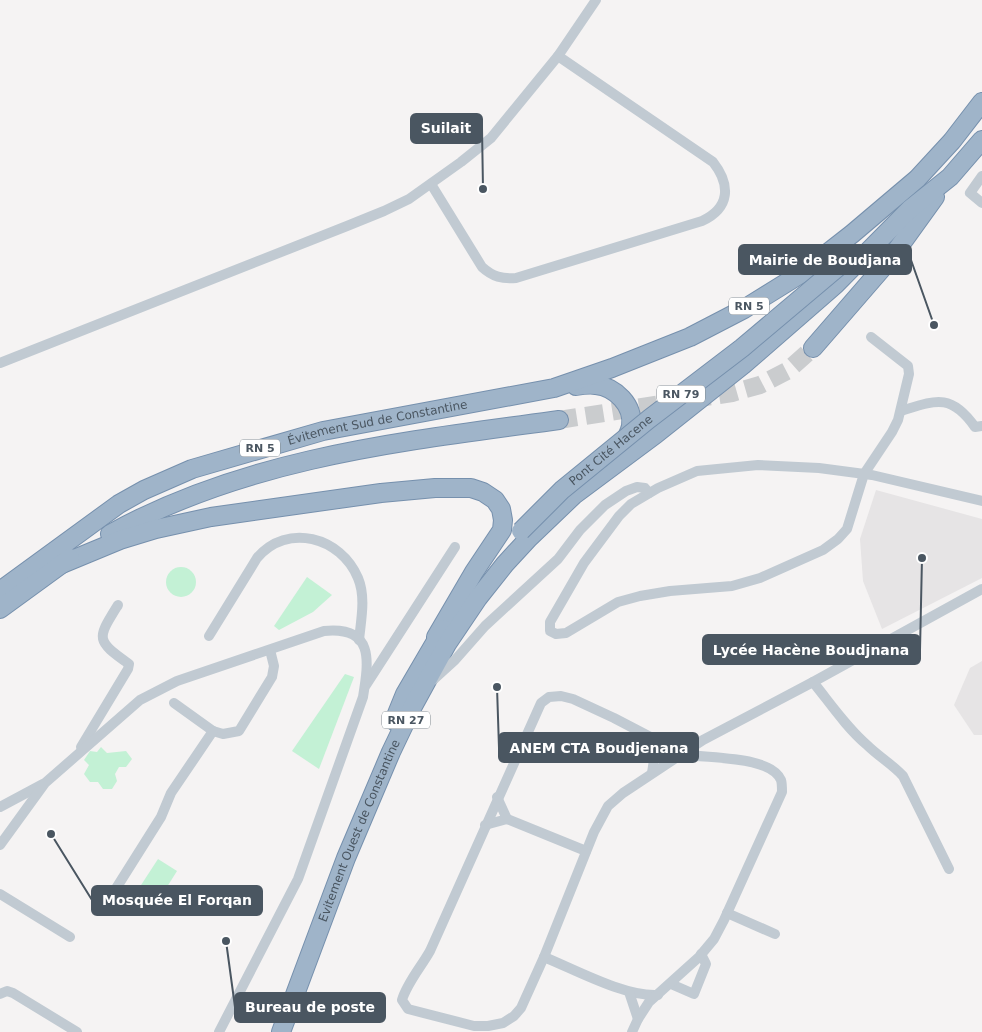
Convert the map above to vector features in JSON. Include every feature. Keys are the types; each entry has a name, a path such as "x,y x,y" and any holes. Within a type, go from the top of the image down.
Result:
{"highway":[{"name":"RN 5","path":"554,388 612,368 690,336 744,309 802,273 917,179 952,141 982,102"},
{"path":"813,348 891,258 950,177 982,140"},
{"name":"RN 79","path":"847,266 910,209 950,177"},
{"name":"RN 79","path":"847,266 917,179"},
{"name":"Pont Cité Hacene","path":"617,463 744,365 835,286 847,266"},
{"name":"Pont Cité Hacene","path":"521,531 562,490 649,419 847,266"},
{"path":"554,388 597,385 613,392 624,401 631,415 631,426 617,463"},
{"name":"Évitement Sud de Constantine","path":"0,591 119,504 144,490 192,469 323,431 554,388"},
{"name":"Évitement Sud de Constantine","path":"0,609 62,564 113,533 163,508 201,492 302,461 360,449 418,438 559,420"},
{"name":"Evitement Ouest de Constantine","path":"281,1032 346,858 392,752 447,644 478,598 505,564 574,495 617,463"},
{"path":"62,564 120,540 156,529 211,517 381,493 435,488 471,488 483,492 495,500 501,509 502,530 474,572 436,638"},
{"name":"Evitement Ouest de Constantine","path":"273,1032 337,861 406,694 436,638 480,577 521,531"}],"street":[{"path":"0,363 384,211 409,199 491,138 558,56 596,0"},
{"path":"431,184 482,267 489,273 505,279 516,278 713,216 720,208 724,198 725,184 721,173 712,162 558,56"},
{"path":"982,176 970,193 982,204"},
{"path":"872,337 908,366 909,374 901,411 892,432 864,474 847,529 838,539 822,550 760,578 732,586 670,591 640,596 618,602 566,633 556,634 550,632 550,622 584,563 619,516 631,504 649,493 697,471 758,464 788,465 864,474 982,502"},
{"path":"901,411 928,402 939,401 964,412 975,427 982,426"},
{"path":"423,689 455,660 485,626 558,559 580,530 605,505 626,491 637,487 645,488 649,493"},
{"path":"209,636 264,549 283,540 293,538 318,540 329,545 350,564 358,577 362,589 360,640"},
{"path":"365,686 455,547"},
{"path":"632,1032 649,1002 671,984 714,939 782,792 781,781 768,766 756,762 683,754 573,699 561,696 549,697 541,703 430,951 419,972 405,990 402,1000 408,1009 474,1026 503,1023 514,1016 521,1008 544,957 594,832 608,806 623,793 652,773 683,754 703,740 982,589"},
{"path":"73,760 128,670 129,664 108,649 102,637 103,630 118,605"},
{"path":"0,807 45,783 140,700 177,682 324,631 345,631 356,635 364,646 366,658 363,697 298,879 219,1032"},
{"path":"174,703 213,731 223,734 239,732 272,676 274,666 270,650"},
{"path":"813,682 853,731 903,776 949,869"},
{"path":"115,890 161,817 171,793 213,731"},
{"path":"652,773 657,740"},
{"path":"0,845 45,783"},
{"path":"498,797 507,820"},
{"path":"485,825 507,820 586,851"},
{"path":"0,894 70,938"},
{"path":"727,913 775,934"},
{"path":"671,984 694,994 706,964 701,954"},
{"path":"544,957 629,992 646,996 658,995"},
{"path":"0,994 7,991 13,993 77,1032"},
{"path":"629,992 638,1019"}],"shaded area":[{"path":"876,490 982,519 982,578 882,629 863,581 860,539"},
{"path":"982,661 982,735 974,735 954,705 970,668"}],"green space":[{"path":"181,567 192,571 196,582 192,593 181,597 170,593 166,582 170,571"},
{"path":"307,577 332,595 313,612 279,630 274,626"},
{"path":"345,674 354,677 319,769 292,751"},
{"path":"101,747 107,753 126,751 132,759 126,767 119,767 115,774 117,781 112,789 103,789 98,782 90,782 84,774 89,765 84,760 90,751 97,752"},
{"path":"158,859 177,871 150,914 130,902"}],"tunnel":[{"path":"559,420 732,393 760,385 787,371 813,348"}],"place":[{"name":"Suilait","path":"483,189"},
{"name":"Mairie de Boudjana","path":"934,325"},
{"name":"Lycée Hacène Boudjnana","path":"922,558"},
{"name":"ANEM CTA Boudjenana","path":"497,687"},
{"name":"Mosquée El Forqan","path":"51,834"},
{"name":"Bureau de poste","path":"226,941"}]}
